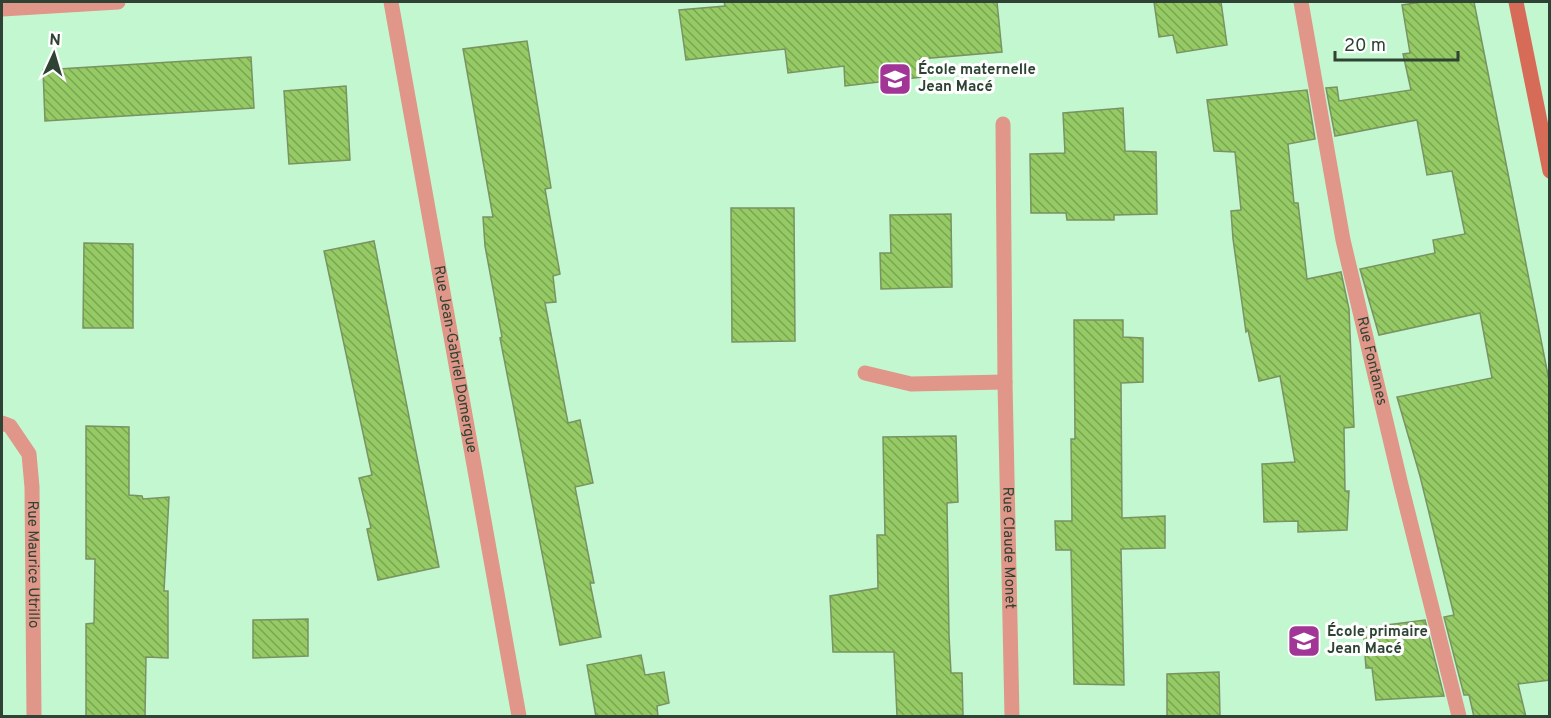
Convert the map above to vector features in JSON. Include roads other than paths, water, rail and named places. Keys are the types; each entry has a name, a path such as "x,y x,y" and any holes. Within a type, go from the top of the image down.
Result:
{"main road":[{"path":"1516,2 1550,171"}],"street":[{"path":"2,9 118,2"},
{"name":"Rue Jean-Gabriel Domergue","path":"391,2 519,717"},
{"name":"Rue Fontanes","path":"1302,2 1343,240 1459,717"},
{"name":"Rue Claude Monet","path":"1003,124 1005,382 1012,717"},
{"path":"865,373 911,384 1005,382"},
{"name":"Rue Maurice Utrillo","path":"2,423 10,426 29,454 32,486 34,717"}],"place":[{"name":"École maternelle Jean Macé","path":"895,79"},
{"name":"École primaire Jean Macé","path":"1304,641"}]}
